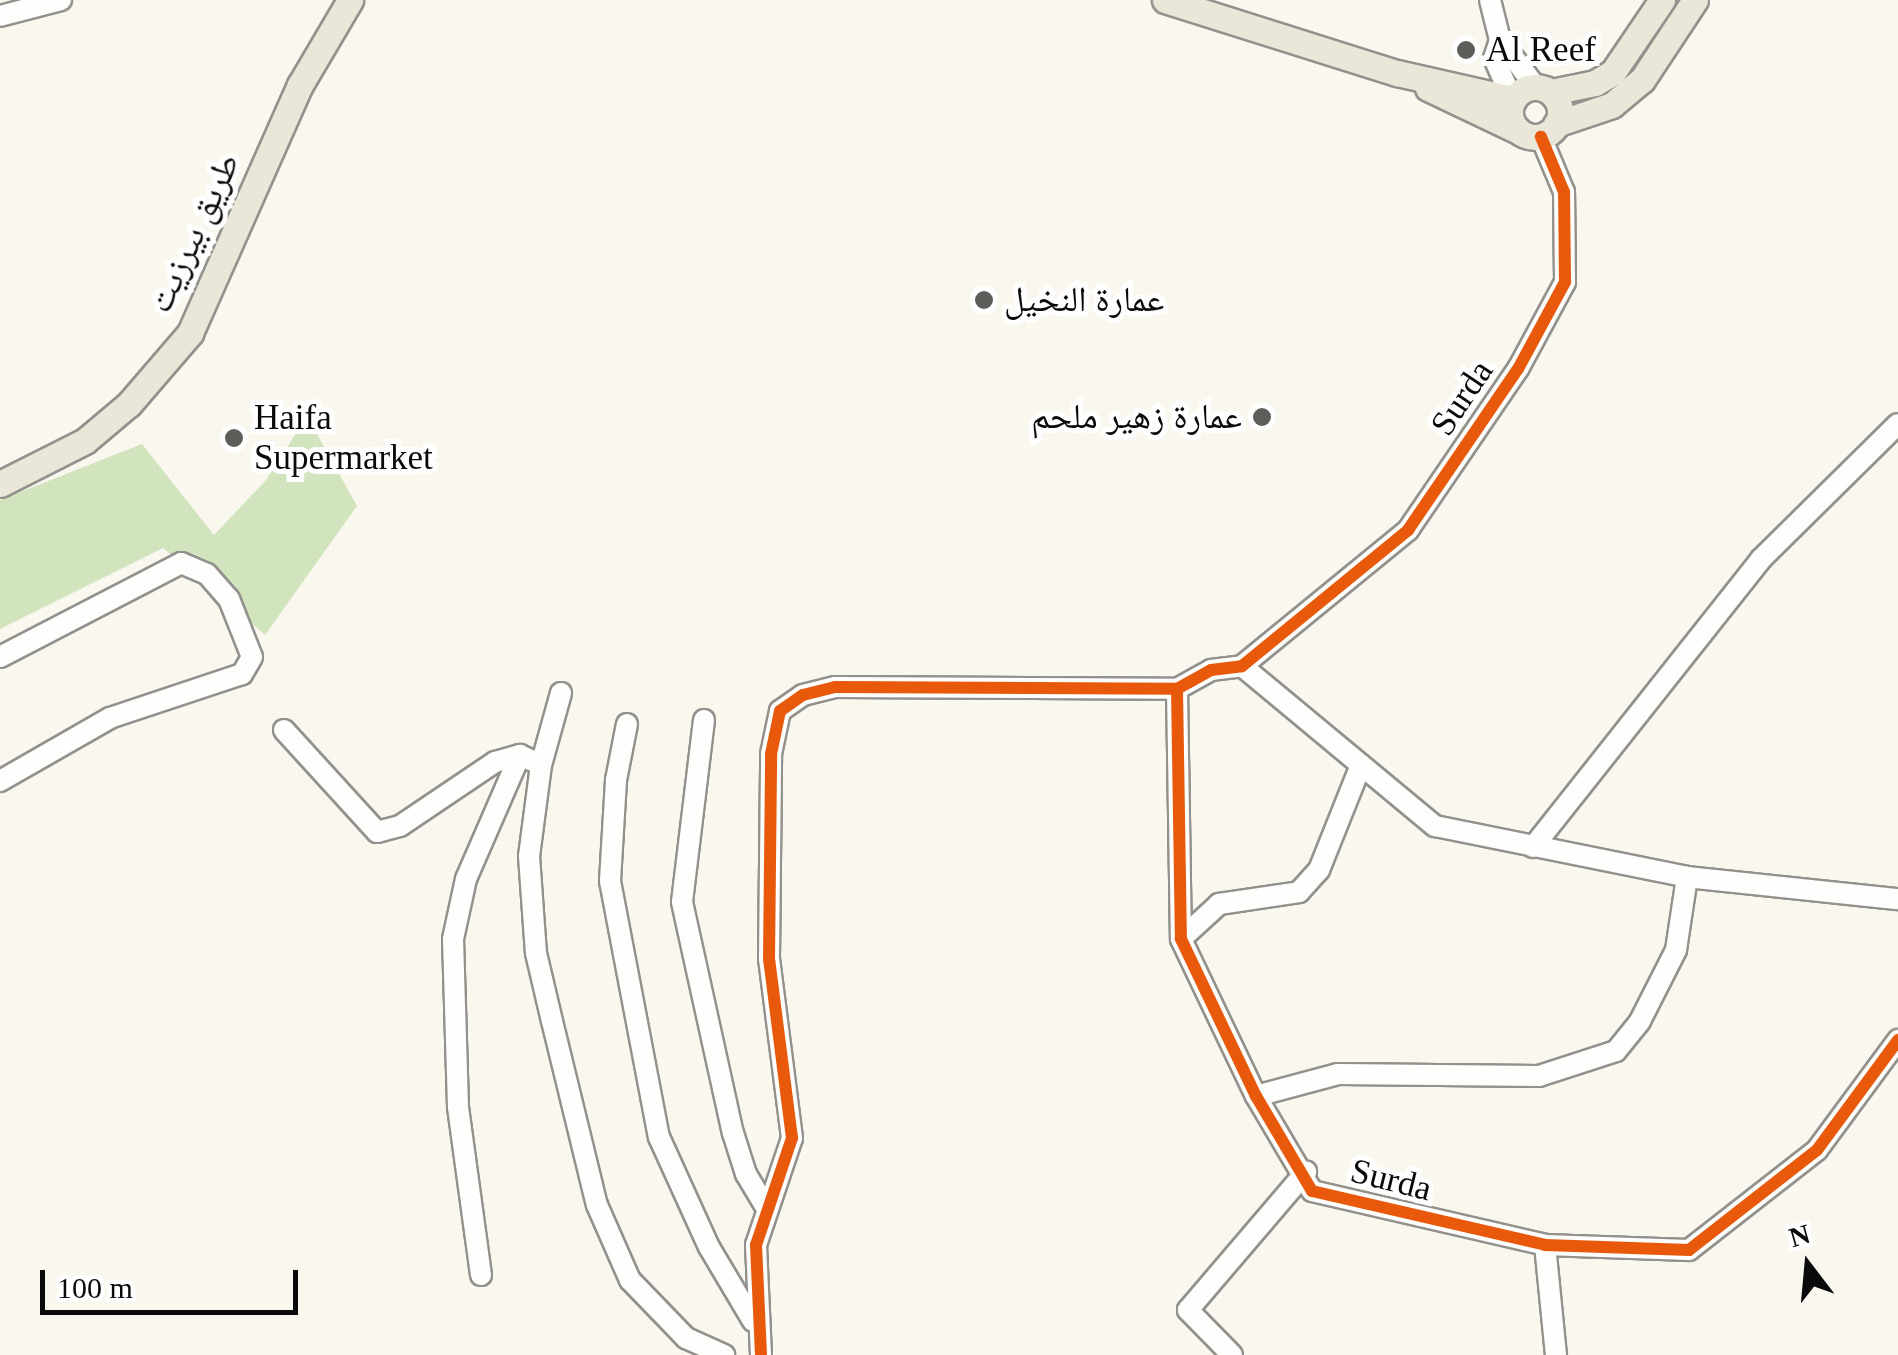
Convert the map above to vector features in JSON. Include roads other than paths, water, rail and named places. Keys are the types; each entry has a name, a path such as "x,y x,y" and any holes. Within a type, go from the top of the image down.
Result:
{"main road":[{"name":"طريق بيرزيت","path":"0,484 85,441 128,404 190,333 300,85 350,0"},
{"path":"1165,0 1397,72 1455,85 1533,92 1595,84 1613,72 1662,0"},
{"path":"1397,72 1539,131 1612,105 1642,80 1695,0"},
{"path":"1533,92 1558,102 1539,131"},
{"path":"1533,92 1509,116 1539,131"}],"street":[{"path":"0,16 61,0"},
{"path":"1490,0 1497,49 1533,92"},
{"path":"1455,85 1497,49"},
{"name":"Surda","path":"761,1355 753,1286 766,1206 792,1138 769,959 770,754 780,711 803,694 835,687 1177,690 1212,670 1242,666 1408,530 1518,370 1565,282 1564,192 1539,131"},
{"path":"1533,847 1750,572 1822,492 1898,424"},
{"path":"0,657 181,563 208,574 229,599 252,657 242,674 110,718 0,781"},
{"path":"1242,666 1435,826 1687,877 1898,900"},
{"name":"Surda","path":"1177,690 1181,938 1256,1096 1306,1172 1312,1191 1545,1245 1689,1250 1817,1150 1898,1040"},
{"path":"561,693 541,766 530,856 532,923 597,1205 630,1280 657,1314 686,1338 724,1355"},
{"path":"704,720 682,902 732,1133 746,1174 766,1206"},
{"path":"627,724 616,780 610,880 656,1120 709,1247 756,1328"},
{"path":"284,730 377,832 400,826 495,762 520,755 541,766"},
{"path":"481,1276 458,1107 453,939 466,879 520,755"},
{"path":"1181,938 1219,904 1300,892 1319,870 1361,765"},
{"path":"1256,1096 1338,1074 1539,1076 1616,1051 1640,1021 1676,950 1687,877"},
{"path":"1232,1355 1188,1310 1306,1172"},
{"path":"1545,1245 1556,1355"}],"place":[{"name":"Al Reef","path":"1466,50"},
{"name":"عمارة النخيل","path":"984,300"},
{"name":"عمارة زهير ملحم","path":"1262,417"},
{"name":"Haifa Supermarket","path":"234,438"}]}
